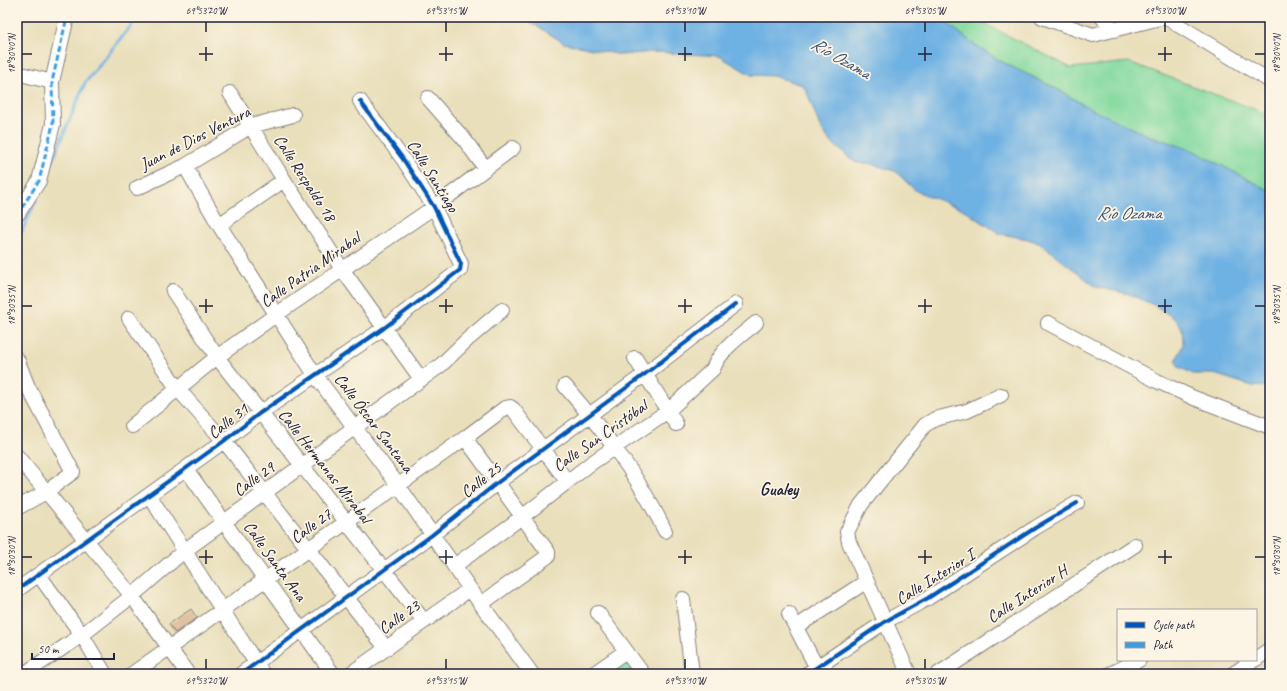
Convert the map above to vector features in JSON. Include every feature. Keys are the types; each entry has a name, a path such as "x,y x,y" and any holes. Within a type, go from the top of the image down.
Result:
{"street":[{"path":"17,215 39,181 53,124 52,82 67,17"},
{"path":"1042,17 1093,35 1164,17 1270,81"},
{"path":"1102,17 1114,30"},
{"path":"17,73 52,82"},
{"name":"Calle Respaldo 18","path":"230,93 342,269 421,379"},
{"path":"428,98 464,139 485,168"},
{"name":"Calle Santiago","path":"360,101 403,159 434,207 461,264 460,270 456,274"},
{"name":"Juan de Dios Ventura","path":"137,188 186,166 251,126 293,115"},
{"name":"Calle Patria Mirabal","path":"132,426 177,388 277,314 434,207 513,148"},
{"name":"Calle Óscar Santana","path":"186,166 219,226 315,375 398,485 470,589 532,674"},
{"path":"219,226 284,180"},
{"name":"Calle 31","path":"17,590 186,469 260,413 384,328 456,274"},
{"name":"Calle Hermanas Mirabal","path":"173,291 217,358 424,621"},
{"name":"Calle 25","path":"240,674 260,669 302,630 432,535 498,483 645,374 736,304"},
{"name":"Calle 29","path":"23,674 82,635 132,596 184,552 441,365 502,310"},
{"path":"129,318 177,388 224,441 386,648"},
{"name":"Calle San Cristóbal","path":"454,566 522,517 567,481 615,446 668,411 713,369 715,362 734,341 756,323"},
{"path":"1048,323 1157,381 1194,398 1270,427"},
{"path":"635,358 676,424"},
{"path":"17,359 22,391 73,471 73,474 46,492 17,508"},
{"path":"565,386 615,446 648,499 665,531"},
{"path":"909,674 849,542 847,532 861,505 925,425 935,419 967,411 1002,395"},
{"name":"Calle 27","path":"132,674 309,550 505,408 510,407 543,449"},
{"path":"465,438 548,552 548,556 481,604"},
{"path":"543,449 567,481"},
{"path":"17,456 132,596 188,674"},
{"name":"Calle Santa Ana","path":"186,469 333,674"},
{"path":"149,495 260,669"},
{"name":"Calle Interior I","path":"815,672 886,621 928,598 1077,503"},
{"name":"Calle Interior H","path":"938,674 1135,545"},
{"path":"39,575 82,635 105,674"},
{"path":"796,627 867,582"},
{"name":"Calle 23","path":"350,674 470,589"},
{"path":"683,599 692,674"},
{"path":"598,614 643,674"},
{"path":"789,614 815,672"},
{"path":"1257,658 1270,649"},
{"path":"593,674 626,651"},
{"path":"1113,674 1137,661"},
{"path":"1233,674 1252,661"},
{"path":"17,666 23,674"}],"green space":[{"path":"939,17 972,17 1071,68 1129,62 1270,115 1270,191 1194,151 1147,135 1089,108 1055,88 1002,62 975,45"},
{"path":"625,656 639,674 599,674"}],"water":[{"name":"Río Ozama","path":"507,17 939,17 975,45 1002,62 1055,88 1089,108 1147,135 1194,151 1270,191 1270,387 1252,386 1214,374 1193,374 1179,367 1176,361 1183,344 1182,328 1175,319 1156,306 1129,294 1096,287 1041,244 1028,239 1000,234 964,210 916,191 895,171 868,163 856,163 831,142 821,129 806,90 802,85 773,76 751,75 719,56 654,52 621,55 564,43 521,18"}],"building":[{"path":"191,609 197,618 175,633 169,624"}],"waterway":[{"path":"48,171 85,83 138,17"},
{"path":"17,234 22,231 38,195"}],"marked path":[{"path":"17,215 39,181 53,124 52,82 67,17"}],"cycle path":[{"path":"17,590 224,441 260,413 384,328 460,270 461,264 434,207 403,159 360,101"},
{"path":"241,674 432,535 497,483 645,374 736,304"},
{"path":"807,674 886,621 928,598 1035,528 1077,503"}],"district":[{"name":"Gualey","path":"779,489"}]}
